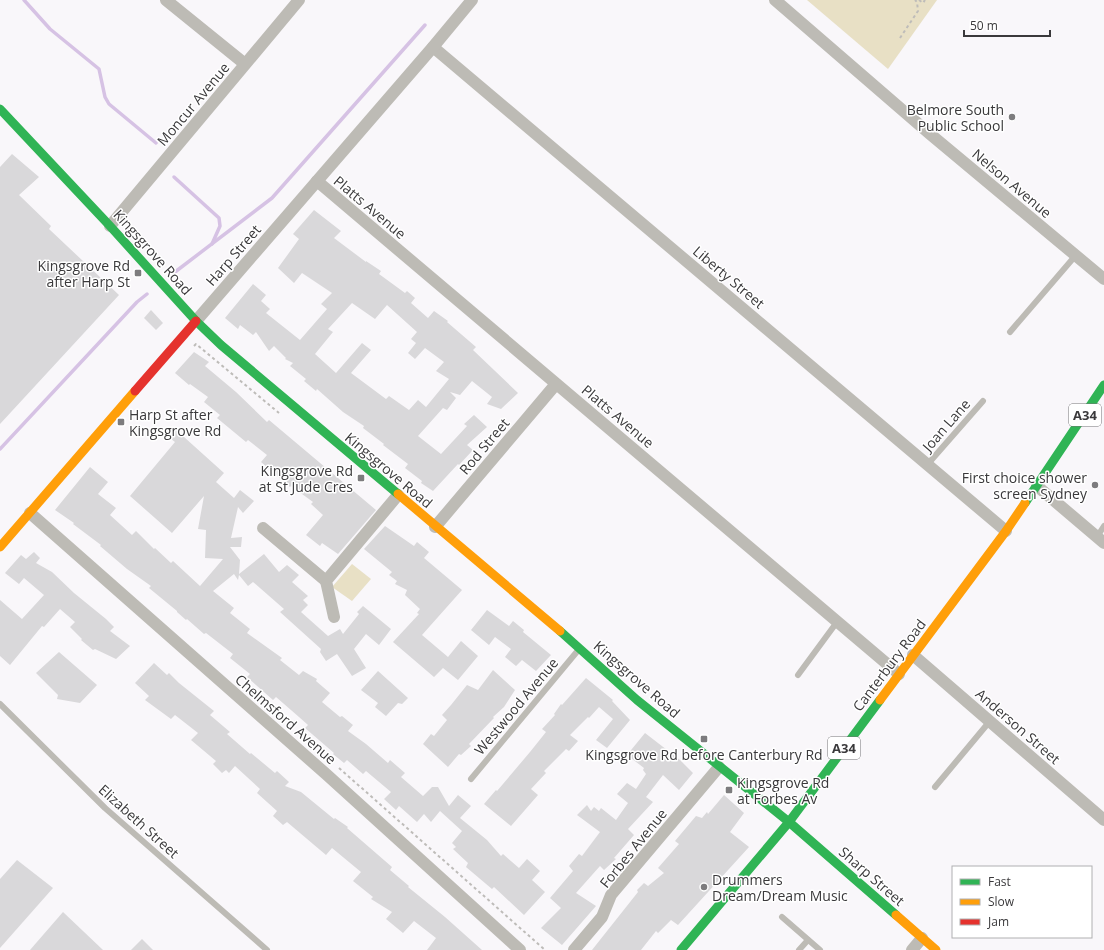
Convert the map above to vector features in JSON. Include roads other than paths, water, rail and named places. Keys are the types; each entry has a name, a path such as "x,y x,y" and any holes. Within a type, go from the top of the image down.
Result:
{"main road":[{"name":"Kingsgrove Road","path":"0,109 5,119 110,226 196,321 221,345 580,648 637,700 789,822"},
{"name":"Harp Street","path":"0,547 196,321"},
{"name":"Canterbury Road","path":"682,950 789,822 1006,531 1104,385"},
{"name":"Sharp Street","path":"789,822 936,950"}],"street":[{"path":"166,0 245,64"},
{"name":"Moncur Avenue","path":"110,226 299,0"},
{"name":"Harp Street","path":"196,321 434,47 472,0"},
{"name":"Nelson Avenue","path":"775,0 930,134 1104,278"},
{"name":"Liberty Street","path":"434,47 1006,531"},
{"name":"Platts Avenue","path":"317,181 899,674"},
{"name":"Rod Street","path":"435,527 556,384"},
{"path":"1037,486 1100,540"},
{"path":"326,581 398,495"},
{"name":"Chelmsford Avenue","path":"30,513 326,774 520,950"},
{"path":"263,528 326,581 334,617"},
{"name":"Anderson Street","path":"913,655 1104,820"},
{"name":"Forbes Avenue","path":"574,950 602,917 611,895 719,767"},
{"path":"912,950 922,938"}],"lane":[{"path":"1010,332 1076,255"},
{"name":"Joan Lane","path":"927,465 983,401"},
{"path":"1100,540 1104,526"},
{"path":"798,675 837,622"},
{"name":"Westwood Avenue","path":"471,779 580,648"},
{"name":"Elizabeth Street","path":"0,704 105,808 267,950"},
{"path":"935,787 990,721"},
{"path":"782,917 820,950"},
{"path":"799,950 808,940"}],"waterway":[{"path":"24,0 50,29 99,69 105,97 109,104 156,143"},
{"path":"175,272 272,198 425,25"},
{"path":"174,177 219,218 220,226 212,244"},
{"path":"0,449 137,302 147,294"}],"place":[{"name":"Belmore South Public School","path":"1012,117"},
{"name":"Kingsgrove Rd after Harp St","path":"138,273"},
{"name":"Harp St after Kingsgrove Rd","path":"121,422"},
{"name":"Kingsgrove Rd at St Jude Cres","path":"361,478"},
{"name":"First choice shower screen Sydney","path":"1095,485"},
{"name":"Kingsgrove Rd before Canterbury Rd","path":"704,739"},
{"name":"Kingsgrove Rd at Forbes Av","path":"729,790"},
{"name":"Drummers Dream/Dream Music","path":"704,887"}]}
